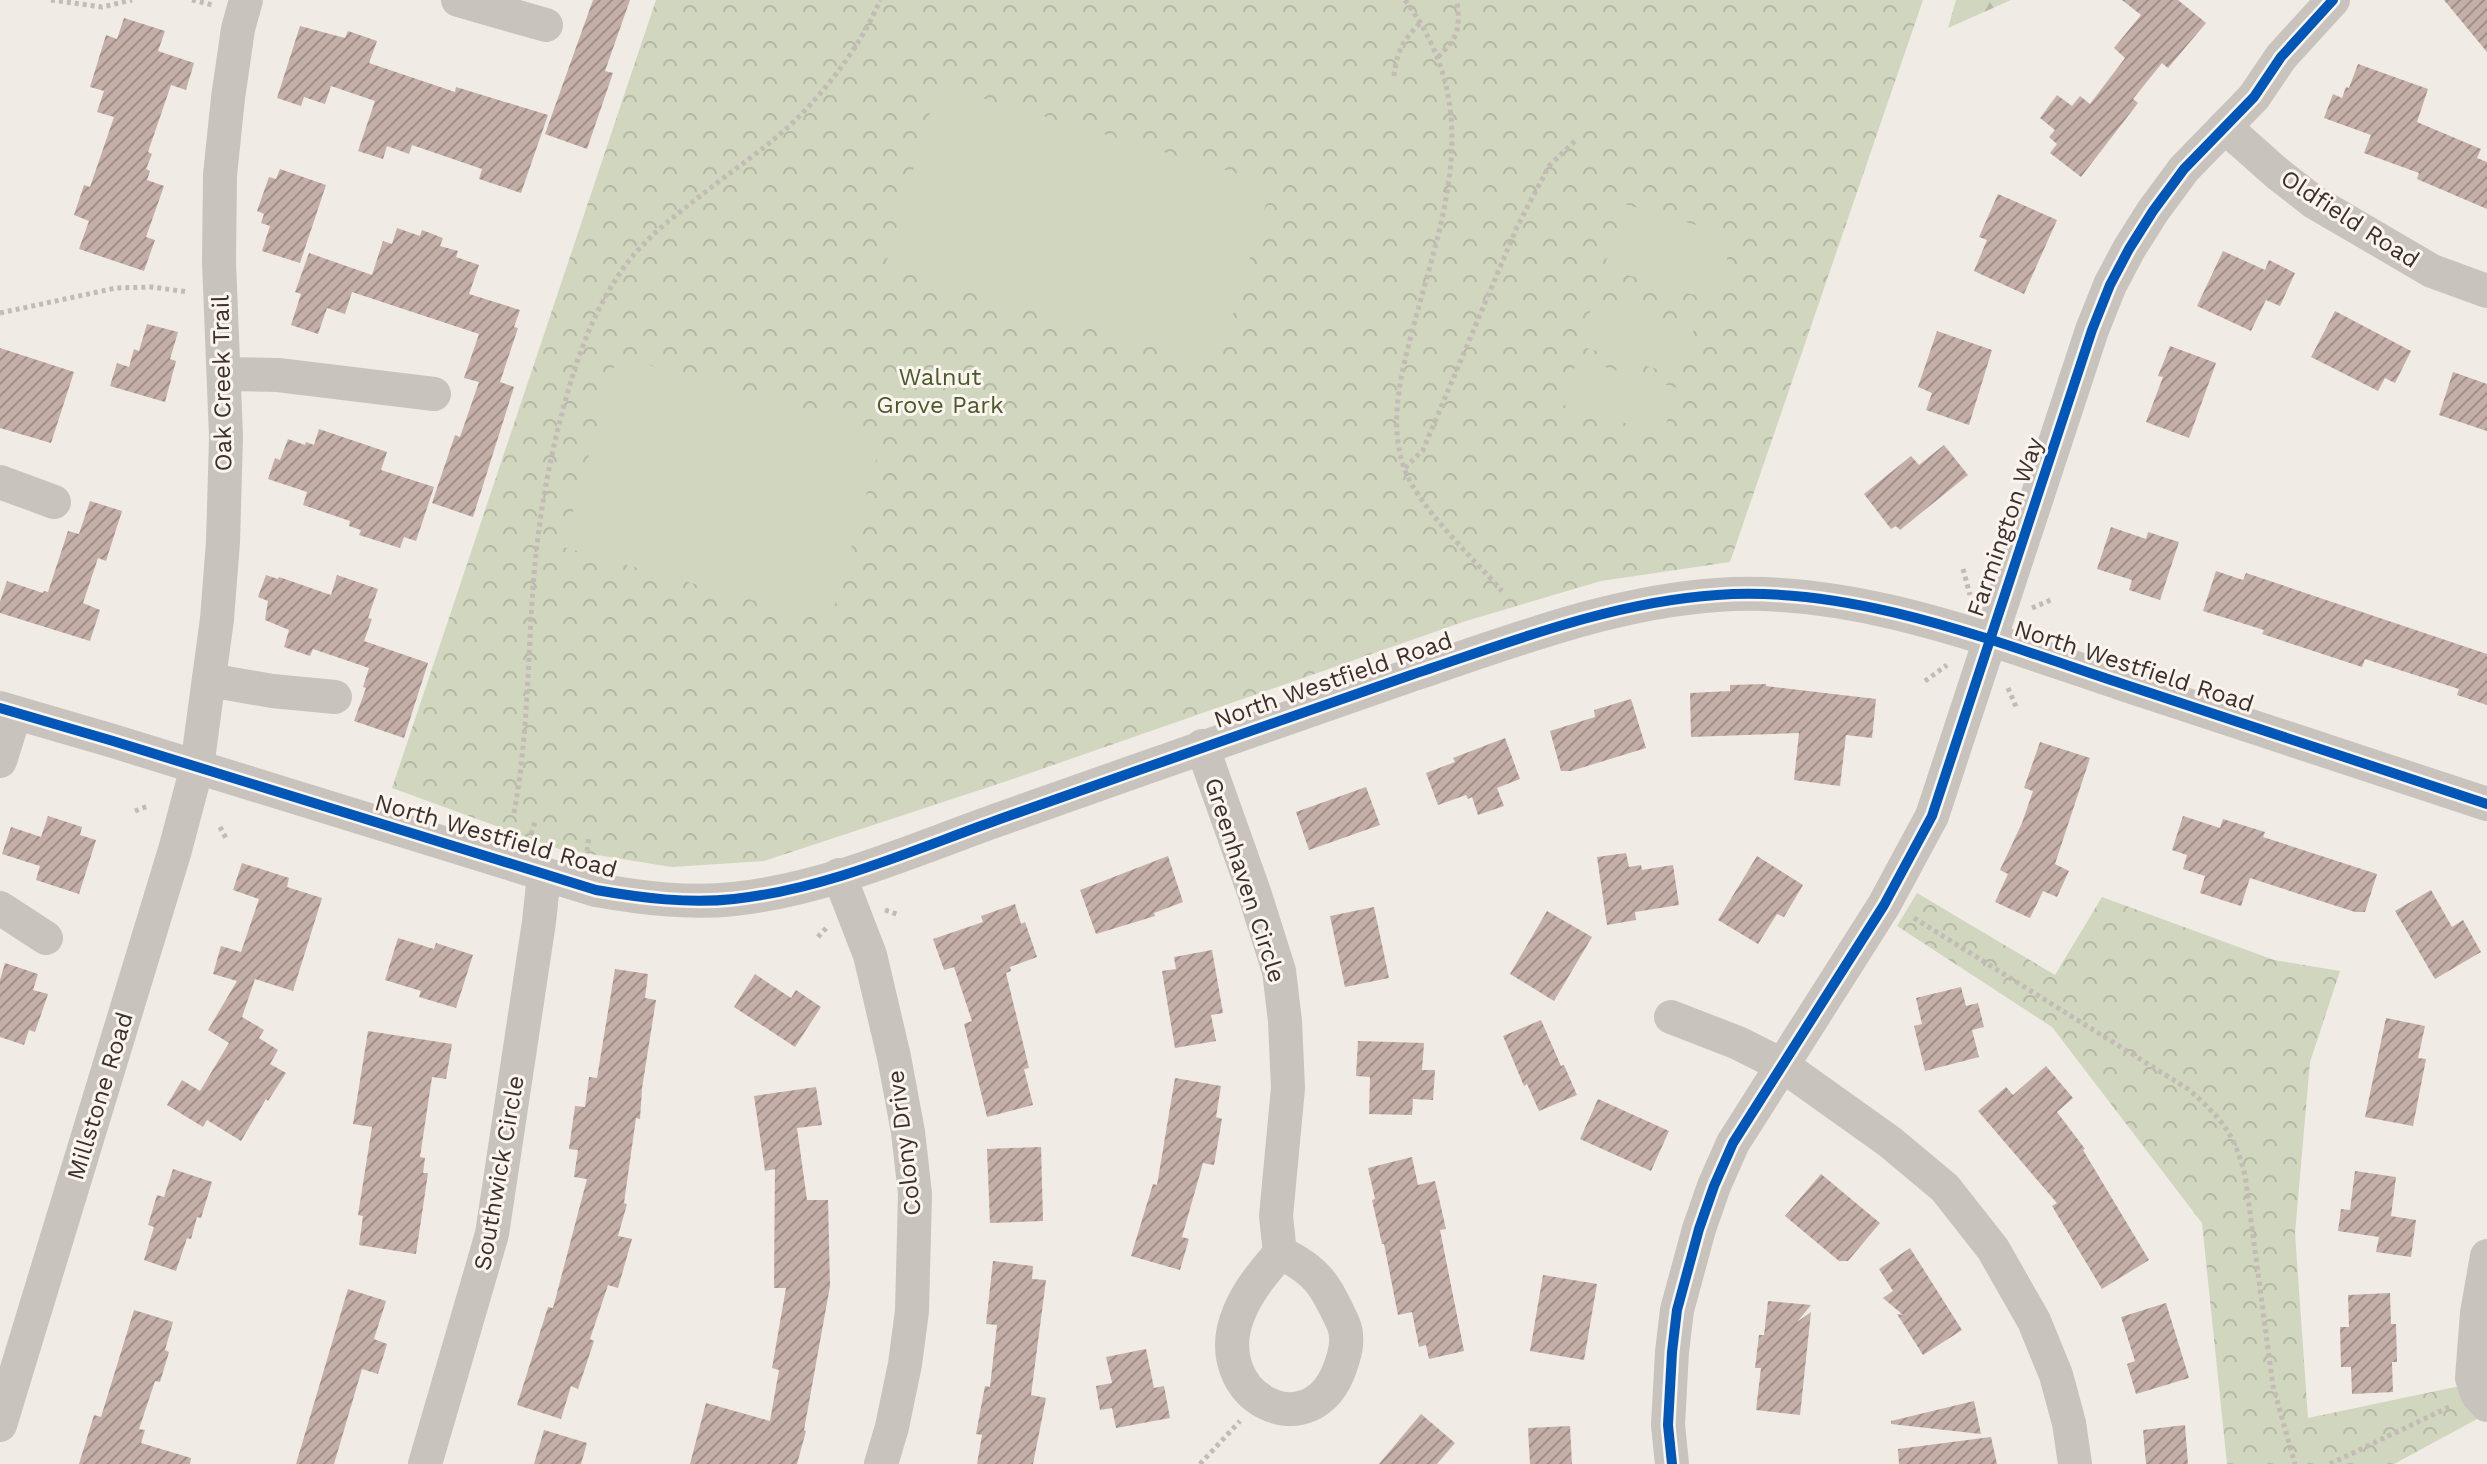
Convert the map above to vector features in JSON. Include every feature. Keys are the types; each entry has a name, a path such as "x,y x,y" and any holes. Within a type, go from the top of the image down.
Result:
{"street":[{"path":"458,0 546,25"},
{"name":"Farmington Way","path":"1672,1464 1668,1425 1677,1310 1714,1186 1733,1143 1884,905 1932,816 2092,330 2110,285 2153,211 2184,169 2254,97 2281,57 2333,0"},
{"name":"Oak Creek Trail","path":"197,767 217,619 223,542 226,437 219,262 220,175 230,84 234,4"},
{"name":"Oldfield Road","path":"2225,127 2314,202 2432,271 2487,291"},
{"path":"224,374 305,377 434,394"},
{"path":"0,482 54,502"},
{"name":"North Westfield Road","path":"8,711 596,890 638,897 735,899 820,882 1202,746 1473,654 1607,613 1715,595 1777,593 1949,626 2487,804"},
{"path":"209,680 272,691 335,697"},
{"path":"0,761 8,711"},
{"name":"Greenhaven Circle","path":"1202,746 1279,971 1288,1088 1276,1216 1280,1253"},
{"name":"Millstone Road","path":"0,1425 175,850 197,767"},
{"name":"Southwick Circle","path":"425,1464 492,1234 544,875"},
{"name":"Colony Drive","path":"839,875 870,955 894,1057 908,1132 915,1194 912,1311 905,1364 881,1464"},
{"path":"0,908 46,938"},
{"path":"1671,1017 1714,1032 1782,1065 1890,1142 1945,1188 1993,1249 2034,1321 2056,1375 2069,1423 2075,1464"},
{"path":"1280,1253 1301,1263 1327,1289 1346,1332 1345,1352 1332,1385 1301,1408 1283,1410 1259,1400 1244,1386 1235,1369 1232,1341 1238,1315 1251,1290 1280,1253"},
{"path":"2482,1399 2472,1378 2477,1313 2487,1256"}],"path":[{"path":"51,0 102,7 132,0"},
{"path":"192,0 234,4"},
{"path":"514,813 523,757 536,554 550,468 561,414 578,356 596,313 621,271 654,232 782,133 819,94 851,53 880,0"},
{"path":"1405,0 1421,22 1438,57 1450,99 1454,149 1444,210 1400,377 1396,432 1404,468 1422,501 1502,591"},
{"path":"1438,57 1453,43 1459,31 1457,0"},
{"path":"1394,76 1396,56 1407,36 1421,22"},
{"path":"1404,468 1423,450 1517,227 1549,166 1576,140"},
{"path":"0,313 116,288 151,287 202,293"},
{"path":"1963,569 1970,595"},
{"path":"2029,609 2053,599"},
{"path":"1925,681 1948,665"},
{"path":"2006,683 2017,709"},
{"path":"135,811 148,806"},
{"path":"531,834 536,819"},
{"path":"220,827 227,840"},
{"path":"587,851 589,836"},
{"path":"1914,918 2188,1089 2228,1129 2238,1149 2245,1175 2273,1386 2295,1464"},
{"path":"818,937 829,924"},
{"path":"2330,1464 2482,1399"},
{"path":"1200,1464 1259,1400"}],"green space":[{"name":"Walnut Grove Park","path":"656,0 1923,0 1730,562 1601,581 1466,621 1016,778 764,861 672,867 559,849 392,788"},
{"path":"1956,0 2011,0 1948,28"},
{"path":"938,85 1272,184 1218,365 885,266"},
{"path":"1624,204 1734,236 1714,301 1604,268"},
{"path":"1593,300 1694,329 1680,376 1580,346"},
{"path":"617,356 884,432 830,622 563,547"},
{"path":"1577,359 1677,388 1663,434 1563,405"},
{"path":"1917,893 2055,975 2102,897 2274,960 2340,971 2310,1062 2295,1233 2308,1418 2460,1386 2477,1419 2394,1464 2227,1464 2202,1223 2052,1027 1897,926"}],"building":[{"path":"593,0 630,0 605,71 613,73 587,149 545,134"},
{"path":"2122,0 2178,0 2206,23 2168,68 2162,63 2133,99 2138,103 2081,177 2050,153 2057,144 2049,137 2055,130 2040,118 2057,95 2072,106 2080,96 2090,104 2125,58 2114,48 2141,15"},
{"path":"2444,0 2487,0 2487,52"},
{"path":"124,18 165,31 158,51 194,63 186,90 171,85 148,152 152,154 146,169 150,171 147,180 164,186 146,237 155,240 144,271 79,249 89,221 74,215 84,185 90,187 114,117 97,112 104,91 90,87 106,35 117,39"},
{"path":"300,26 345,38 348,31 377,41 369,63 455,92 456,87 548,115 521,193 479,179 482,169 412,145 409,154 387,146 383,159 358,151 375,101 331,86 325,104 304,97 301,106 277,98"},
{"path":"2358,64 2428,89 2417,122 2481,149 2477,158 2487,162 2487,209 2417,179 2419,173 2364,153 2371,135 2324,118 2333,94 2342,98 2346,87 2349,88"},
{"path":"280,169 326,185 300,263 262,251 270,226 261,223 264,214 257,211 269,177 276,179"},
{"path":"1998,194 2057,220 2024,294 1974,271 1987,240 1979,237"},
{"path":"397,228 420,236 422,230 443,238 440,246 458,251 456,257 479,265 469,294 520,310 514,327 518,328 500,382 514,387 473,517 432,503 455,435 460,437 479,382 464,378 479,334 352,292 345,314 327,308 318,334 291,325 301,294 295,292 309,253 372,275 383,241 392,244"},
{"path":"2223,251 2265,270 2269,260 2295,273 2280,306 2266,300 2251,331 2197,306"},
{"path":"2335,311 2411,351 2395,383 2385,378 2378,391 2311,357"},
{"path":"147,324 178,332 170,359 176,361 165,402 110,386 117,363 129,367 134,349 139,351"},
{"path":"1937,331 1992,350 1969,425 1926,410 1932,393 1918,387"},
{"path":"2170,346 2216,363 2189,438 2146,422 2163,377 2158,376"},
{"path":"0,348 74,372 51,443 0,428"},
{"path":"2453,372 2487,384 2487,431 2439,415"},
{"path":"319,429 387,452 381,470 434,487 416,541 404,537 400,548 359,535 361,530 349,526 350,521 303,505 307,492 268,479 275,458 280,460 288,439 314,445"},
{"path":"1944,445 1968,475 1900,530 1896,526 1891,529 1864,494 1911,456 1919,465"},
{"path":"90,501 122,511 106,561 98,558 83,603 100,610 90,641 0,613 7,581 48,592 68,531 79,534"},
{"path":"2111,527 2146,539 2148,532 2179,542 2160,600 2129,590 2132,580 2097,569"},
{"path":"2216,571 2243,580 2246,573 2487,654 2487,705 2457,695 2459,689 2365,659 2362,667 2203,611"},
{"path":"266,575 331,595 337,575 378,589 364,641 428,663 404,738 354,721 366,688 363,687 369,668 313,649 310,656 284,647 289,630 265,620 268,601 258,597"},
{"path":"1766,684 1876,699 1872,738 1846,735 1840,786 1794,780 1799,733 1691,737 1690,693 1730,691 1730,685"},
{"path":"1631,699 1646,748 1571,771 1561,771 1550,731 1595,717 1594,710"},
{"path":"1505,738 1520,779 1497,788 1504,806 1478,815 1472,797 1468,799 1466,795 1438,805 1426,773 1455,762 1453,758"},
{"path":"2040,742 2090,758 2055,864 2069,871 2057,897 2043,891 2030,918 1995,902 2008,874 2000,870 2033,791 2024,788"},
{"path":"1366,787 1380,825 1309,850 1296,812"},
{"path":"48,816 82,827 80,835 96,840 79,894 36,880 40,866 2,854 11,827 41,837"},
{"path":"2183,816 2220,828 2223,819 2265,832 2263,837 2377,874 2365,912 2355,912 2250,878 2241,906 2200,893 2205,876 2183,869 2187,855 2172,850"},
{"path":"1626,853 1629,867 1641,865 1642,870 1673,865 1679,905 1635,912 1636,920 1607,925 1597,857"},
{"path":"1168,856 1183,902 1154,913 1155,916 1096,934 1080,890"},
{"path":"1757,856 1803,885 1784,917 1777,914 1758,944 1718,920"},
{"path":"242,863 289,878 287,887 322,898 293,991 255,979 242,1017 264,1030 259,1038 278,1050 270,1064 286,1073 241,1141 207,1120 203,1127 167,1105 182,1080 200,1091 229,1043 208,1030 237,981 213,974 221,946 241,952 259,899 233,890"},
{"path":"2431,890 2452,927 2463,920 2481,952 2435,979 2395,911"},
{"path":"1015,904 1037,957 1010,967 1011,971 1006,973 1029,1068 1024,1069 1033,1105 987,1117 964,1024 972,1021 954,967 944,970 933,939 983,922 981,916"},
{"path":"1374,907 1389,978 1345,987 1330,916"},
{"path":"1547,911 1592,937 1554,1001 1510,974"},
{"path":"398,938 434,949 436,943 473,955 456,1008 419,997 421,991 385,980"},
{"path":"1212,950 1223,1013 1211,1015 1216,1041 1175,1048 1162,971 1176,969 1174,957"},
{"path":"5,963 38,974 33,990 48,994 35,1032 29,1030 24,1045 0,1037 0,980"},
{"path":"615,969 648,974 645,998 656,1000 640,1119 636,1118 624,1203 627,1204 618,1236 632,1239 618,1288 608,1285 578,1389 571,1386 561,1419 517,1405 548,1307 553,1308 587,1179 574,1177 578,1150 569,1149 575,1106 585,1107 589,1077 597,1078"},
{"path":"755,974 791,998 796,990 821,1007 795,1047 734,1007"},
{"path":"1961,987 1966,1006 1978,1003 1984,1027 1972,1030 1979,1057 1925,1071 1914,1026 1922,1024 1916,998"},
{"path":"2386,1018 2425,1026 2418,1058 2426,1059 2413,1126 2365,1117"},
{"path":"1541,1020 1577,1095 1539,1111 1527,1084 1524,1086 1503,1036"},
{"path":"368,1031 452,1044 446,1079 432,1077 420,1157 425,1158 423,1173 428,1173 416,1254 359,1245 363,1216 358,1215 372,1127 353,1124"},
{"path":"1358,1041 1424,1043 1422,1070 1435,1070 1433,1100 1413,1099 1412,1115 1369,1114 1370,1077 1356,1076"},
{"path":"2046,1066 2073,1098 2057,1112 2085,1149 2149,1260 2102,1289 2052,1206 2057,1203 1978,1111 2006,1087 2013,1095"},
{"path":"1175,1078 1221,1086 1216,1117 1222,1119 1214,1165 1203,1163 1182,1237 1189,1239 1180,1270 1131,1256 1153,1184 1157,1185"},
{"path":"816,1087 822,1125 797,1128 807,1200 828,1200 830,1286 806,1431 797,1464 690,1464 706,1403 770,1421 779,1370 772,1368 786,1288 774,1288 775,1169 765,1171 754,1096"},
{"path":"1598,1099 1669,1131 1651,1171 1580,1139"},
{"path":"1041,1147 1043,1221 990,1223 987,1149"},
{"path":"1412,1157 1418,1185 1435,1181 1446,1229 1440,1230 1464,1351 1429,1359 1426,1345 1419,1347 1412,1312 1398,1315 1372,1200 1375,1199 1368,1168"},
{"path":"173,1169 212,1182 201,1218 197,1217 191,1239 187,1238 176,1271 144,1260 154,1227 148,1225 157,1195 164,1197"},
{"path":"2355,1171 2396,1177 2391,1216 2416,1220 2411,1257 2376,1252 2379,1237 2338,1231 2341,1209 2350,1210"},
{"path":"1821,1174 1880,1223 1848,1261 1839,1261 1785,1216"},
{"path":"1910,1248 1962,1330 1923,1355 1897,1314 1903,1315 1883,1298 1893,1291 1879,1269"},
{"path":"993,1261 1033,1266 1032,1279 1046,1280 1031,1395 1046,1398 1033,1464 977,1464 982,1435 976,1434 985,1386 990,1387 997,1325 986,1324"},
{"path":"1543,1275 1597,1284 1584,1360 1530,1351"},
{"path":"348,1289 386,1301 374,1339 387,1344 378,1374 362,1369 334,1464 296,1464"},
{"path":"2390,1293 2391,1324 2396,1324 2397,1362 2392,1362 2393,1392 2352,1394 2351,1367 2341,1367 2340,1327 2349,1327 2348,1295"},
{"path":"1768,1301 1811,1305 1797,1322 1811,1312 1800,1415 1756,1410 1761,1368 1755,1368 1759,1335 1764,1335"},
{"path":"2166,1303 2189,1378 2136,1394 2127,1364 2135,1361 2121,1317"},
{"path":"134,1310 173,1322 165,1350 169,1352 160,1382 155,1381 139,1429 145,1430 141,1443 191,1458 190,1464 79,1464 94,1415 101,1417"},
{"path":"1146,1349 1154,1388 1164,1386 1170,1418 1116,1428 1112,1408 1100,1410 1096,1386 1112,1383 1106,1357"},
{"path":"1974,1401 1981,1434 1891,1424 1891,1421"},
{"path":"1421,1414 1455,1443 1437,1464 1379,1464"},
{"path":"2185,1425 2188,1464 2146,1464 2143,1430"},
{"path":"1570,1426 1572,1464 1530,1464 1528,1428"},
{"path":"544,1430 587,1443 581,1464 534,1464"},
{"path":"1991,1437 1997,1464 1899,1464 1898,1449"}],"cycle path":[{"path":"1672,1464 1668,1425 1677,1310 1714,1186 1733,1143 1884,905 1932,816 2092,330 2110,285 2153,211 2184,169 2254,97 2281,57 2333,0"},
{"path":"0,708 596,890 665,899 734,899 802,887 869,867 1308,711 1562,625 1678,599 1768,594 1871,607 1973,634 2487,804"}]}
